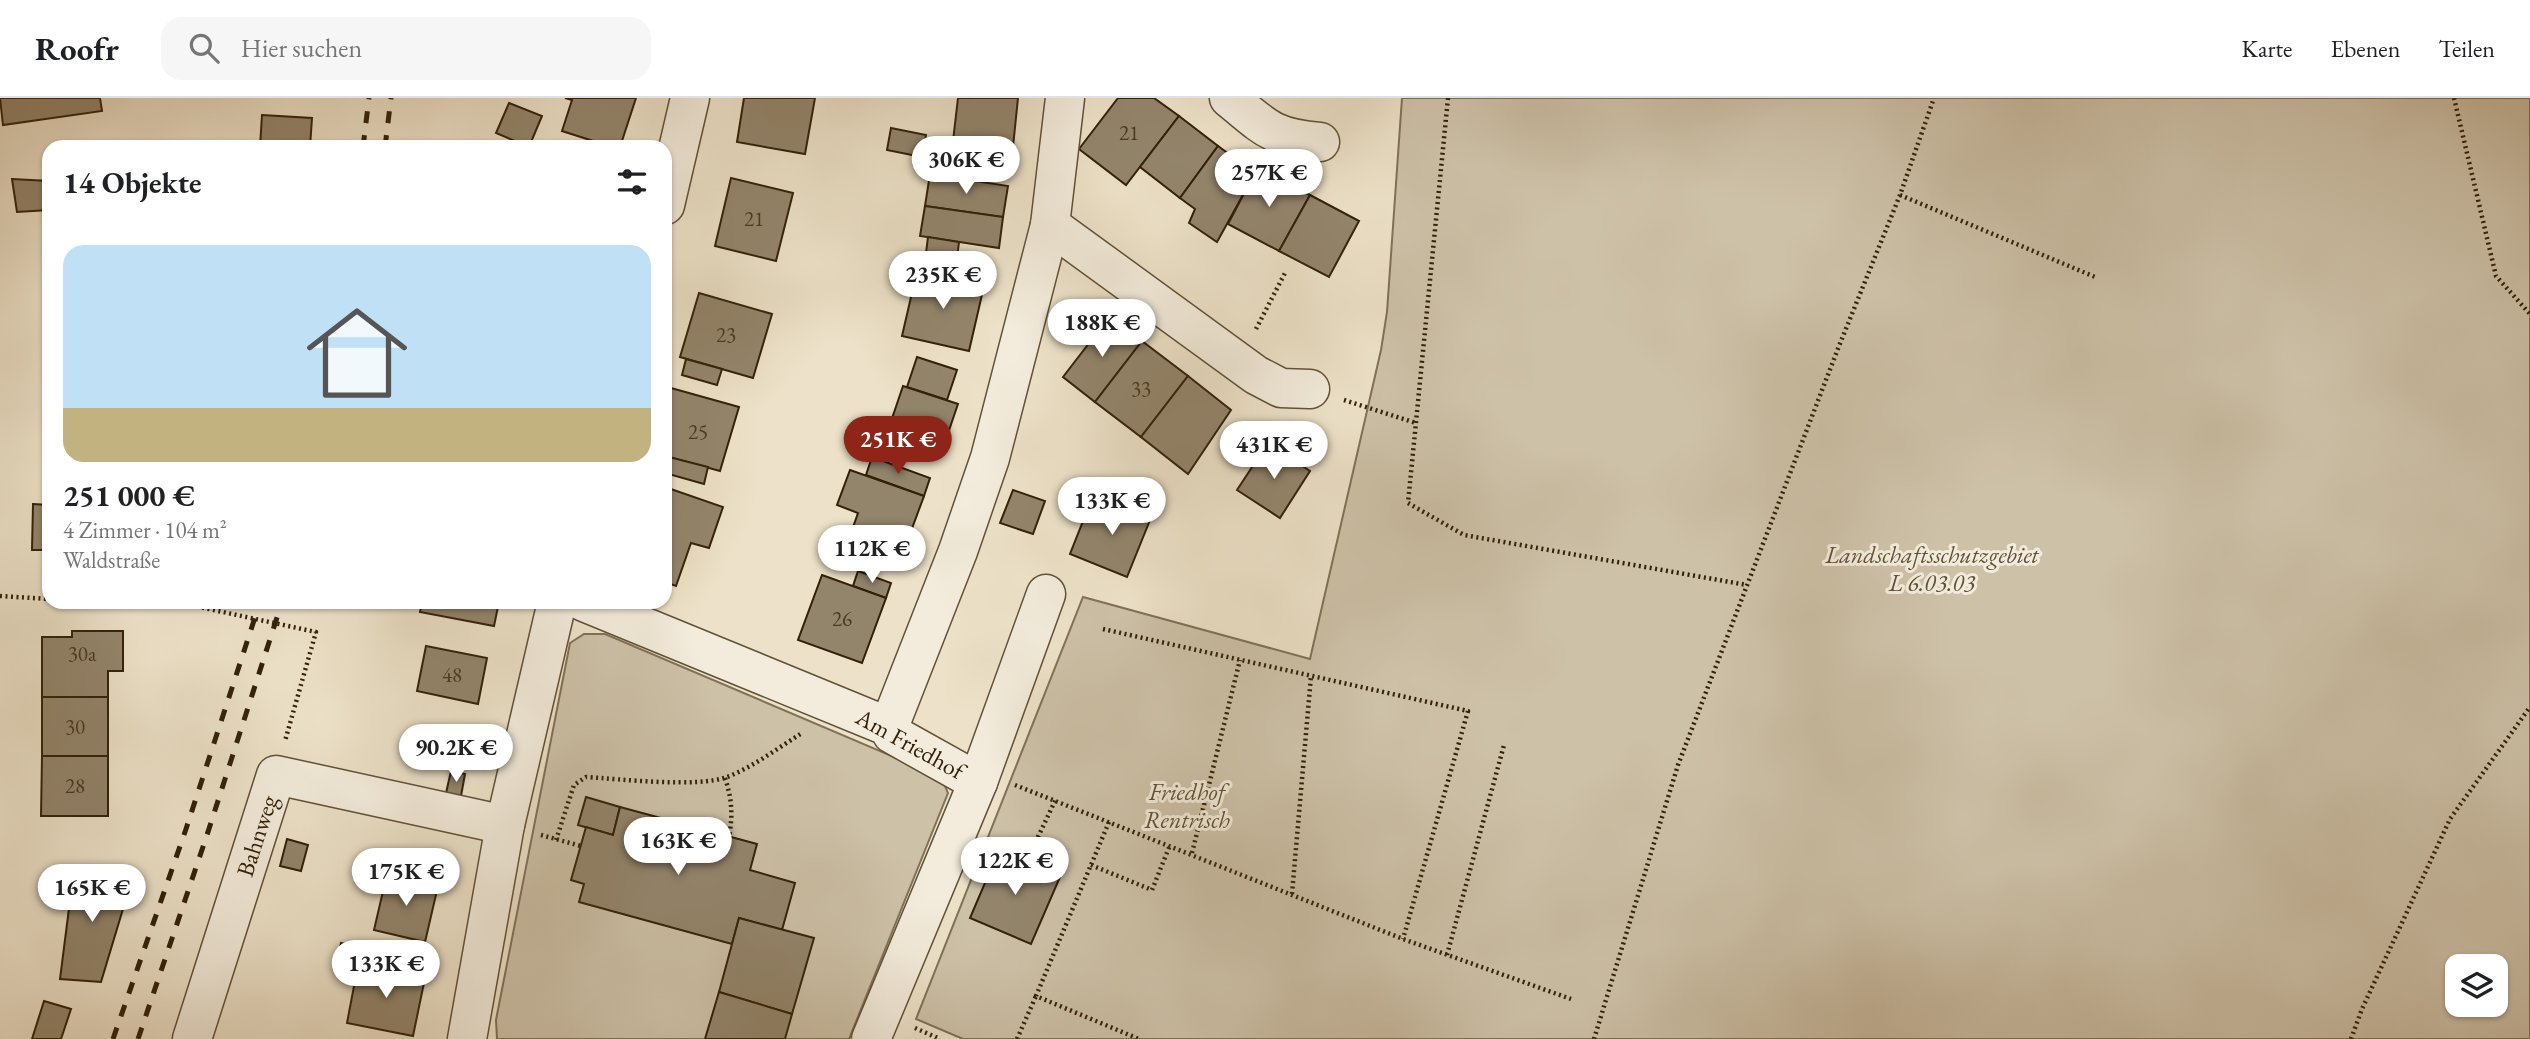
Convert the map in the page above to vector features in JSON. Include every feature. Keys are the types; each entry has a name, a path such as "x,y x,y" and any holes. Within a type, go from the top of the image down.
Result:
{"street":[{"path":"672,175 690,98"},
{"path":"889,727 958,551 990,458 1050,225 1065,98"},
{"path":"1229,98 1273,133 1292,140 1320,142"},
{"path":"1050,225 1239,363 1281,388 1310,389"},
{"path":"980,777 1046,594"},
{"path":"467,1039 505,825 554,609"},
{"name":"Am Friedhof","path":"601,609 889,727 892,734 980,777 872,1039"},
{"name":"Bahnweg","path":"192,1039 276,775 505,825"}],"path":[{"path":"1448,98 1408,503 1464,535 1746,585"},
{"path":"1594,1039 1678,765 1900,195 1934,98"},
{"path":"2454,98 2496,276 2530,314"},
{"path":"1900,195 2095,277"},
{"path":"1239,363 1286,271"},
{"path":"1310,389 1416,423"},
{"path":"0,596 42,598"},
{"path":"209,609 316,632 276,775"},
{"path":"1103,629 1468,711 1403,939"},
{"path":"1192,853 1240,660"},
{"path":"1292,894 1311,676"},
{"path":"556,840 574,785 586,777 698,781 725,778 806,731 839,706"},
{"path":"2351,1039 2362,1009 2450,818 2530,707"},
{"path":"1447,955 1504,745"},
{"path":"980,777 1056,799 1403,939 1571,999"},
{"path":"725,778 731,795 733,815 729,837"},
{"path":"1026,862 1056,799"},
{"path":"1017,1039 1109,822"},
{"path":"545,836 581,846"},
{"path":"1091,865 1152,890 1170,845"},
{"path":"1036,996 1139,1039"}],"green space":[{"name":"Landschaftsschutzgebiet L 6.03.03","path":"1402,98 2530,98 2530,1039 963,1039 916,1019 1083,597 1310,659 1381,350 1387,312"},
{"path":"584,634 605,634 941,777 948,793 849,1039 497,1039 496,1020 570,643"}],"building":[{"path":"0,98 100,98 102,111 3,125"},
{"path":"565,98 636,98 622,140 590,140 562,131 572,100"},
{"path":"744,98 815,98 805,154 737,142"},
{"path":"958,98 1018,98 1013,147 953,141"},
{"path":"1118,98 1154,98 1179,116 1126,185 1079,149"},
{"path":"509,103 542,116 532,140 512,140 496,133"},
{"path":"262,115 312,118 310,140 260,140"},
{"path":"1179,116 1218,146 1180,198 1140,167"},
{"path":"891,128 926,135 922,157 887,150"},
{"path":"1218,146 1255,173 1217,242 1189,223 1195,209 1180,198"},
{"path":"940,159 974,165 972,181 938,175"},
{"path":"1258,167 1310,195 1279,251 1228,224"},
{"path":"930,174 1008,186 1003,217 925,206"},
{"path":"731,178 793,193 776,261 715,246"},
{"path":"12,179 42,181 42,210 17,212"},
{"path":"1310,195 1359,221 1329,277 1279,251"},
{"path":"925,206 1003,217 999,248 920,236"},
{"path":"928,237 959,242 957,258 926,253"},
{"path":"917,271 984,286 969,351 902,336"},
{"path":"699,293 772,314 753,378 680,357"},
{"path":"1110,316 1142,341 1095,402 1063,377"},
{"path":"1142,341 1188,376 1141,437 1095,402"},
{"path":"917,357 957,370 947,400 907,387"},
{"path":"686,359 722,369 717,385 682,375"},
{"path":"1188,376 1231,410 1188,474 1141,437"},
{"path":"903,386 958,404 945,442 941,440 936,455 885,439"},
{"path":"672,388 739,407 720,471 672,458"},
{"path":"1268,443 1310,471 1280,518 1237,490"},
{"path":"872,457 930,478 924,496 866,475"},
{"path":"672,458 708,467 704,484 672,475"},
{"path":"850,470 924,496 897,569 845,550 858,513 837,505"},
{"path":"672,489 723,507 709,548 691,543 676,586 672,585"},
{"path":"1013,490 1045,501 1033,534 1000,523"},
{"path":"1116,501 1152,515 1127,577 1070,554 1089,506 1110,514"},
{"path":"33,504 42,505 42,550 32,550"},
{"path":"858,571 891,583 886,598 853,586"},
{"path":"822,575 886,598 862,663 798,640"},
{"path":"421,609 498,609 494,626 420,612"},
{"path":"72,631 123,631 123,671 108,671 108,697 42,697 42,637 72,637"},
{"path":"426,646 487,658 478,704 417,691"},
{"path":"42,697 108,697 108,756 42,756"},
{"path":"42,756 108,756 108,816 41,816"},
{"path":"451,771 465,774 461,796 446,793"},
{"path":"586,797 620,807 613,835 578,825"},
{"path":"620,807 757,844 750,870 795,883 782,930 739,918 732,944 579,902 584,884 571,880 586,827 613,835"},
{"path":"287,839 308,845 301,871 280,866"},
{"path":"999,850 1060,877 1031,944 970,918"},
{"path":"74,869 132,879 101,982 60,979"},
{"path":"387,874 438,886 425,942 374,930"},
{"path":"739,918 814,938 792,1014 719,992"},
{"path":"341,943 394,954 390,971 358,965 357,970 336,966"},
{"path":"358,965 425,978 413,1036 347,1023"},
{"path":"719,992 792,1014 785,1039 705,1039"},
{"path":"44,1001 71,1009 61,1039 32,1039"}],"railway":[{"path":"364,140 369,98"},
{"path":"386,140 391,98"},
{"path":"113,1039 186,829 258,609"},
{"path":"138,1039 280,609"}],"park label":[{"name":"Friedhof Rentrisch","path":"1187,806"}]}
